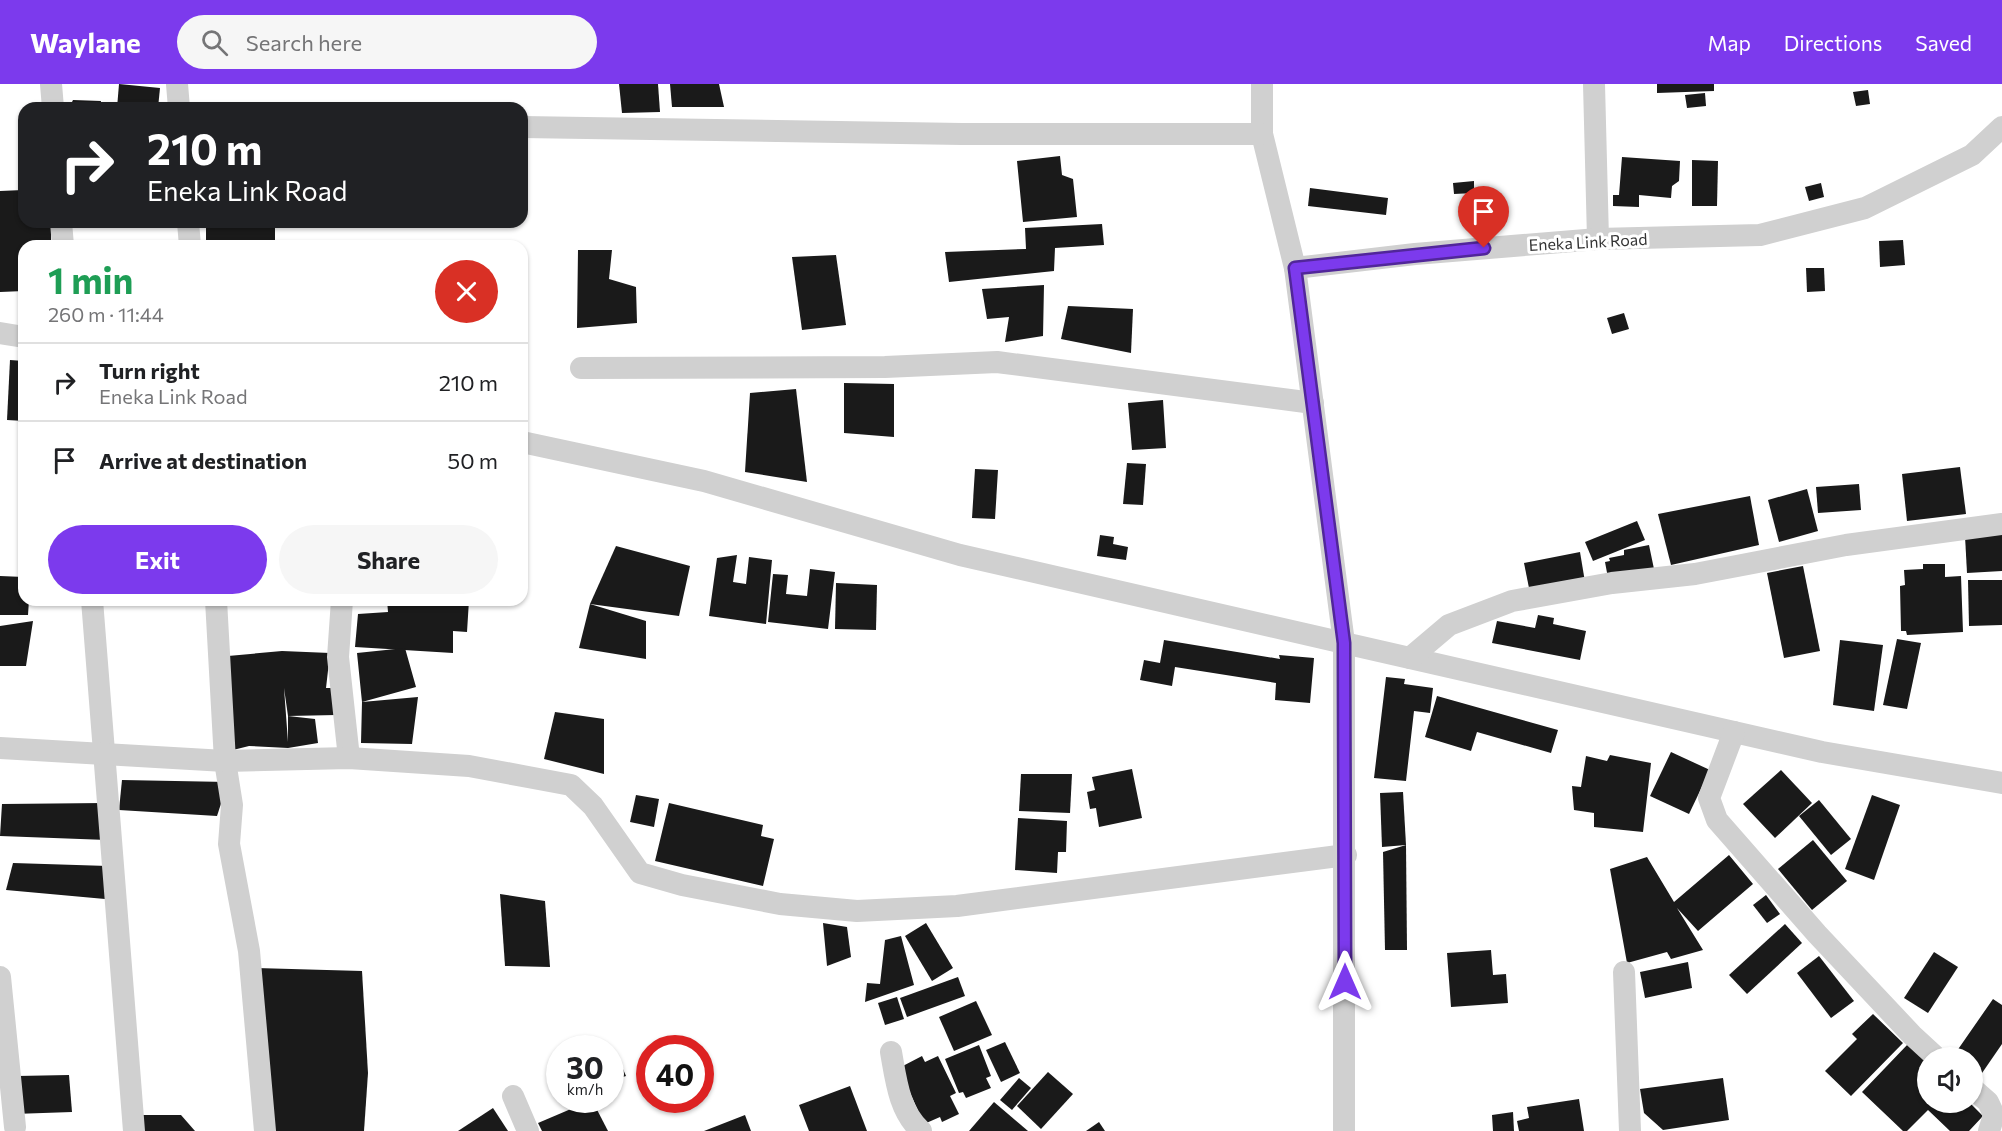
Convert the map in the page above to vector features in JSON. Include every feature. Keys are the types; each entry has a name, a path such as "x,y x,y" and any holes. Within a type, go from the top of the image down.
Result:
{"street":[{"path":"51,84 52,102"},
{"path":"177,84 178,102"},
{"path":"1262,84 1262,134 1295,268 1344,643 1346,855 1344,1131"},
{"path":"1594,84 1598,239"},
{"path":"528,127 962,134 1262,134"},
{"name":"Eneka Link Road","path":"1295,268 1415,254 1598,239 1760,235 1865,208 1972,155 2002,127"},
{"path":"0,333 18,337"},
{"path":"581,368 885,367 997,362 1313,403"},
{"path":"528,443 704,481 960,555 1822,752 2002,783"},
{"path":"1410,658 1449,625 1512,601 1612,583 1695,574 1846,545 2002,524"},
{"path":"93,606 106,752 134,1131"},
{"path":"216,606 225,761 232,805 229,844 249,951 265,1131"},
{"path":"342,606 338,657 349,758"},
{"path":"1734,732 1709,798 1717,820 1825,943 1925,1047"},
{"path":"0,748 106,752 225,761 349,758 469,766 571,785 593,806 640,873 682,885 780,904 856,911 957,906 1346,855"},
{"path":"1624,972 1630,1131"},
{"path":"0,977 15,1127"},
{"path":"891,1052 897,1090 912,1123 921,1131"},
{"path":"513,1096 528,1131"},
{"path":"1983,1098 1988,1102 1994,1115 1989,1131"}],"building":[{"path":"119,84 160,88 159,102 118,102"},
{"path":"619,84 658,84 660,112 622,113"},
{"path":"670,84 719,84 724,107 672,107"},
{"path":"1657,84 1714,84 1714,91 1657,93"},
{"path":"1868,90 1870,104 1856,106 1853,92"},
{"path":"1705,93 1706,106 1687,108 1685,95"},
{"path":"73,100 101,101 101,102 72,102"},
{"path":"1060,156 1062,175 1073,179 1077,217 1023,222 1017,161"},
{"path":"1622,157 1680,161 1679,181 1672,186 1671,198 1639,195 1639,207 1613,206 1613,195 1619,195"},
{"path":"1692,160 1718,161 1717,206 1692,206"},
{"path":"1474,181 1474,193 1454,194 1453,183"},
{"path":"1821,183 1824,197 1809,201 1805,187"},
{"path":"1310,188 1388,198 1386,215 1308,206"},
{"path":"18,190 18,228 51,228 51,240 18,240 18,291 0,292 0,191"},
{"path":"1102,224 1104,245 1055,248 1054,271 949,282 945,252 1026,249 1025,228"},
{"path":"206,228 275,228 275,240 206,240"},
{"path":"1903,240 1905,265 1880,267 1879,241"},
{"path":"578,250 612,250 609,279 636,287 637,323 577,328"},
{"path":"836,255 846,325 802,330 792,257"},
{"path":"1806,268 1824,268 1825,291 1807,292"},
{"path":"1044,285 1043,336 1005,342 1009,317 987,319 982,289"},
{"path":"1068,306 1133,309 1131,353 1061,339"},
{"path":"1624,313 1629,329 1612,334 1607,318"},
{"path":"10,360 18,361 18,421 7,420"},
{"path":"844,383 894,384 894,437 844,433"},
{"path":"796,389 807,482 745,472 750,393"},
{"path":"1163,400 1166,448 1132,450 1128,403"},
{"path":"1127,463 1146,464 1143,505 1123,504"},
{"path":"1960,467 1966,514 1907,521 1902,474"},
{"path":"975,469 998,470 995,519 972,518"},
{"path":"1859,484 1861,510 1818,513 1816,487"},
{"path":"1807,489 1818,531 1779,542 1768,500"},
{"path":"1750,496 1759,545 1671,565 1658,514"},
{"path":"1637,521 1645,540 1593,561 1585,542"},
{"path":"2002,534 2002,571 1967,573 1965,536"},
{"path":"1100,535 1114,537 1113,544 1128,547 1126,560 1097,556"},
{"path":"1649,545 1654,569 1608,578 1605,562 1610,561 1609,558 1624,555 1624,550"},
{"path":"616,546 690,566 679,616 590,604"},
{"path":"1580,552 1585,582 1530,593 1524,563"},
{"path":"737,555 733,582 746,584 749,557 772,560 766,624 709,616 717,558"},
{"path":"1923,564 1945,564 1945,577 1961,576 1963,632 1907,635 1906,631 1901,631 1900,586 1905,585 1904,570 1923,569"},
{"path":"1803,566 1820,651 1784,658 1767,573"},
{"path":"810,569 835,572 828,629 768,622 773,574 788,575 786,594 807,596"},
{"path":"0,576 18,577 18,606 29,606 28,615 0,615"},
{"path":"1968,580 2002,580 2002,625 1969,626"},
{"path":"836,583 877,585 876,630 835,629"},
{"path":"590,604 646,621 646,659 579,648"},
{"path":"388,606 469,606 467,632 453,631 453,653 355,647 358,614 388,612"},
{"path":"1538,615 1554,618 1553,624 1586,631 1580,660 1492,643 1497,621 1535,628"},
{"path":"33,621 26,666 0,666 0,626"},
{"path":"1897,639 1921,643 1907,709 1883,705"},
{"path":"1164,640 1280,659 1279,655 1314,658 1310,703 1275,700 1276,683 1175,667 1172,686 1140,680 1144,660 1160,663"},
{"path":"1840,640 1883,645 1874,711 1833,705"},
{"path":"405,648 416,687 362,702 357,653"},
{"path":"282,651 330,653 326,688 332,688 336,715 288,716 315,719 318,743 288,748 249,746 233,750 228,656","holes":["284,688 288,716 288,742"]},
{"path":"1386,677 1405,679 1404,684 1433,688 1430,713 1414,711 1406,781 1374,778"},
{"path":"1437,696 1558,730 1551,753 1477,732 1471,751 1425,737"},
{"path":"418,697 412,744 361,743 362,702"},
{"path":"555,712 604,719 604,774 544,759"},
{"path":"1671,752 1710,770 1689,814 1650,796"},
{"path":"1610,755 1651,763 1643,832 1594,827 1594,813 1574,810 1572,786 1581,787 1586,756 1607,761"},
{"path":"1132,769 1142,818 1099,827 1096,808 1090,809 1087,792 1095,790 1092,777"},
{"path":"1781,770 1812,803 1775,838 1743,804"},
{"path":"1021,774 1072,774 1070,813 1019,811"},
{"path":"122,780 228,782 217,816 119,810"},
{"path":"1403,792 1406,845 1382,847 1380,793"},
{"path":"636,795 659,799 654,827 630,822"},
{"path":"1872,795 1900,805 1874,880 1845,869"},
{"path":"1819,800 1851,839 1831,855 1799,816"},
{"path":"104,803 107,840 0,836 2,804"},
{"path":"669,803 763,825 761,836 774,839 763,886 655,861"},
{"path":"1018,818 1067,821 1066,852 1058,852 1057,873 1015,870"},
{"path":"1813,840 1847,881 1812,910 1778,869"},
{"path":"1406,845 1407,950 1385,950 1383,852"},
{"path":"1729,855 1753,884 1698,931 1677,908 1703,950 1671,959 1667,952 1627,963 1610,869 1647,857 1674,902"},
{"path":"13,863 108,866 105,899 6,890"},
{"path":"500,894 545,901 550,967 505,966"},
{"path":"1766,895 1780,914 1767,923 1753,905"},
{"path":"823,923 847,927 851,957 827,966"},
{"path":"926,923 953,968 932,981 905,936"},
{"path":"1785,924 1802,943 1747,994 1729,975"},
{"path":"901,936 914,985 865,1002 867,983 880,984 885,940"},
{"path":"1491,950 1493,975 1506,974 1508,1003 1451,1007 1447,953"},
{"path":"1934,952 1958,967 1928,1013 1904,998"},
{"path":"1819,956 1854,1001 1831,1018 1797,973"},
{"path":"1688,962 1692,988 1645,998 1640,972"},
{"path":"256,968 362,971 368,1073 364,1131 274,1131"},
{"path":"958,977 965,996 907,1017 900,998"},
{"path":"897,997 904,1019 885,1025 878,1003"},
{"path":"1993,999 2002,1005 2002,1044 1983,1072 1983,1047 1960,1047"},
{"path":"976,1001 992,1035 954,1051 939,1017"},
{"path":"1873,1014 1903,1043 1851,1096 1825,1071 1857,1039 1852,1034"},
{"path":"1005,1042 1020,1073 1001,1082 986,1050"},
{"path":"1908,1044 1917,1053 1917,1113 1925,1113 1907,1131 1903,1131 1862,1092"},
{"path":"979,1045 991,1076 986,1078 991,1088 966,1098 963,1092 959,1093 945,1059"},
{"path":"922,1056 925,1062 938,1056 956,1093 950,1096 959,1114 942,1122 940,1117 924,1124 899,1068"},
{"path":"1048,1072 1073,1094 1041,1129 1017,1106"},
{"path":"69,1075 72,1112 14,1114 17,1076"},
{"path":"1019,1078 1031,1088 1012,1110 1000,1100"},
{"path":"1723,1078 1729,1120 1663,1130 1644,1113 1640,1089"},
{"path":"850,1086 867,1131 809,1131 799,1105"},
{"path":"1579,1099 1584,1131 1519,1131 1517,1121 1529,1118 1527,1107"},
{"path":"994,1102 1028,1131 969,1131"},
{"path":"493,1108 508,1131 458,1131"},
{"path":"1513,1112 1514,1131 1493,1131 1492,1115"},
{"path":"561,1113 599,1113 608,1131 542,1131 538,1123"},
{"path":"1931,1113 1980,1113 1983,1116 1969,1131 1950,1131"},
{"path":"142,1115 181,1115 195,1131 142,1131"},
{"path":"745,1115 751,1131 704,1131"},
{"path":"1099,1122 1105,1131 1086,1131"}],"route":[{"path":"1345,982 1344,643 1295,268 1484,248"}]}
